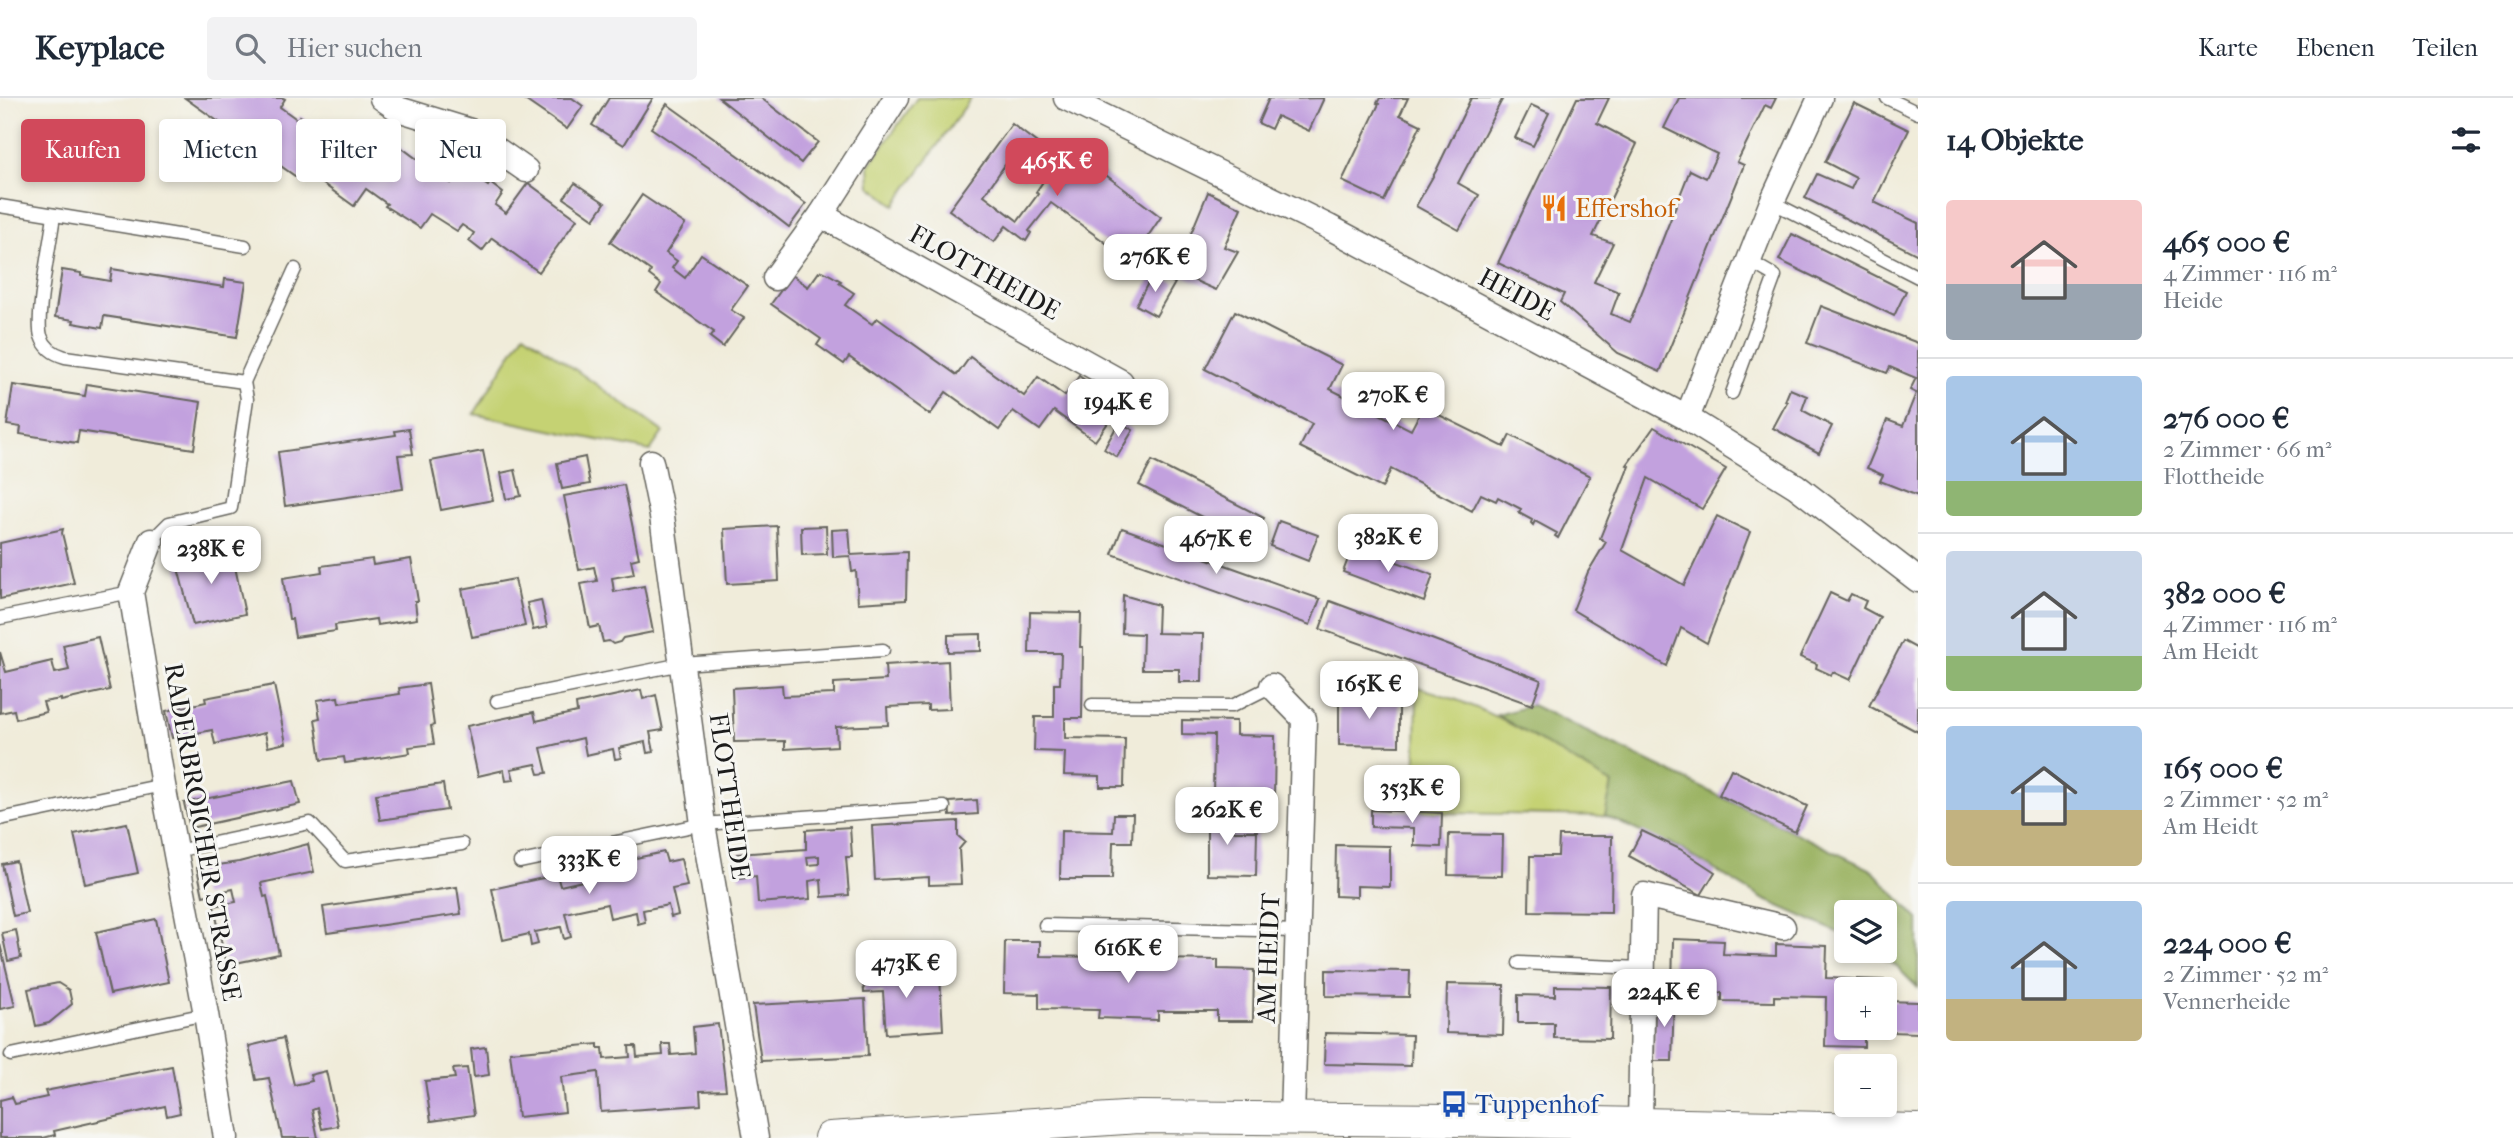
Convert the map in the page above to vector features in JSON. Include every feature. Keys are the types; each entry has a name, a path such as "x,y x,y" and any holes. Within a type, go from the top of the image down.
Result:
{"street":[{"path":"382,98 398,109 470,131 526,170"},
{"path":"775,278 821,215 896,98"},
{"name":"HEIDE","path":"1066,98 1095,104 1687,418 1796,486 1918,580"},
{"path":"1687,418 1772,202 1820,98"},
{"name":"FLOTTHEIDE","path":"821,215 1121,382"},
{"name":"FLOTTHEIDE","path":"651,462 662,516 703,824 756,1138"},
{"path":"131,592 151,541"},
{"name":"RADERBROICHER STRASSE","path":"131,592 226,1138"},
{"name":"AM HEIDT","path":"1272,686 1304,719 1292,1118"},
{"path":"1640,1125 1644,895 1783,927"},
{"path":"830,1138 1139,1117 1918,1130"}],"lane":[{"path":"1888,98 1918,113"},
{"path":"1772,202 1918,277"},
{"path":"0,206 245,246"},
{"path":"54,215 40,320 42,338 52,351 65,357 244,382"},
{"path":"1732,393 1775,276 1749,261"},
{"path":"151,541 169,523 231,508 247,399 244,382 295,269"},
{"path":"0,618 131,592"},
{"path":"497,701 682,664 883,650"},
{"path":"1092,705 1232,706 1272,686"},
{"path":"0,819 163,785"},
{"path":"520,862 703,824 944,807"},
{"path":"176,851 310,823 345,861 462,844"},
{"path":"1045,925 1299,931"},
{"path":"1519,963 1642,968"},
{"path":"11,1055 206,1014"}],"green space":[{"path":"917,98 971,98 895,205 870,186 869,166"},
{"path":"524,333 663,432 650,451 474,414"},
{"path":"1417,687 1495,716 1612,784 1605,816 1415,810"},
{"path":"1532,705 1872,870 1918,919 1918,988 1891,963 1897,963 1897,900 1834,900 1834,931 1763,899 1669,842 1667,844 1605,816 1612,784 1497,715"}],"building":[{"path":"185,98 285,99 280,107 297,119 296,177 282,167 282,119 215,119"},
{"path":"522,98 572,98 583,106 567,129"},
{"path":"609,98 653,98 624,145 592,125"},
{"path":"719,98 761,98 818,142 801,163"},
{"path":"1269,98 1324,98 1309,131 1277,116 1271,129 1258,123"},
{"path":"1380,98 1408,98 1400,115 1421,125 1384,201 1342,181"},
{"path":"1471,98 1503,98 1458,183 1479,195 1459,230 1416,206"},
{"path":"1577,98 1609,98 1597,123 1637,144 1593,236 1613,243 1594,282 1619,292 1611,314 1630,322 1690,170 1706,178 1717,154 1664,128 1679,98 1776,98 1771,108 1765,105 1737,162 1744,165 1660,372 1618,353 1560,302 1564,294 1498,263"},
{"path":"1854,103 1909,130 1874,202 1918,223 1918,255 1805,198 1817,174 1851,189 1856,178 1825,162"},
{"path":"667,104 806,204 789,227 733,184 651,128"},
{"path":"1531,105 1549,113 1533,146 1515,138"},
{"path":"1012,124 1045,149 1024,178 1005,165 984,195 1018,221 1057,161 1072,172 1082,157 1161,217 1131,261 1051,203 1029,231 1031,233 1026,241 1006,226 994,242 949,210"},
{"path":"401,147 415,158 415,182 482,182 488,186 490,183 503,193 495,205 506,213 528,183 577,219 539,272 492,238 482,251 469,241 474,233 462,225 457,231 430,214 420,228 385,206 387,204 366,189 354,206 321,182 401,182"},
{"path":"575,183 605,203 594,219 564,198"},
{"path":"1208,192 1241,208 1224,247 1238,252 1216,290 1175,272"},
{"path":"642,195 685,224 666,253 677,261 672,268 685,278 701,254 748,286 731,310 744,318 723,347 710,337 714,332 656,292 661,284 649,275 651,271 610,242"},
{"path":"1792,234 1906,291 1894,316 1779,260"},
{"path":"112,269 224,287 225,279 246,282 237,337 104,316 102,328 55,317 62,270 110,281"},
{"path":"823,271 841,281 839,283 854,293 845,305 872,324 877,318 957,375 970,357 1024,396 1038,377 1065,396 1079,376 1120,406 1095,441 1054,411 1040,430 1013,411 999,430 946,392 930,415 849,357 844,364 817,345 821,339 771,304 792,275 808,287 819,272"},
{"path":"1154,272 1175,283 1156,316 1136,305"},
{"path":"1821,306 1918,343 1918,496 1880,481 1883,475 1867,468 1887,420 1903,426 1916,393 1910,390 1916,378 1890,367 1887,373 1807,343"},
{"path":"1235,311 1342,365 1330,389 1411,430 1423,407 1504,447 1510,435 1590,476 1558,538 1555,536 1557,533 1535,521 1533,525 1532,520 1519,513 1521,509 1498,497 1496,501 1481,494 1472,511 1391,469 1382,488 1300,447 1312,424 1205,369"},
{"path":"87,384 201,402 194,449 79,431 77,443 20,434 21,427 7,425 13,385 85,396"},
{"path":"1790,389 1807,396 1802,410 1832,426 1819,453 1773,428 1787,402 1785,401"},
{"path":"1119,422 1133,430 1117,457 1104,449"},
{"path":"1654,427 1726,469 1702,509 1648,478 1622,550 1684,585 1717,516 1750,532 1707,643 1681,628 1667,666 1573,610 1588,572 1606,542 1600,538 1629,466 1627,465"},
{"path":"409,429 413,454 398,455 403,489 285,506 278,452 396,435 395,431"},
{"path":"483,451 493,500 441,510 431,461"},
{"path":"585,457 590,484 562,489 557,463"},
{"path":"1152,461 1264,518 1251,542 1139,485"},
{"path":"515,470 521,496 506,499 501,473"},
{"path":"624,485 639,558 631,560 634,574 612,578 614,592 644,586 653,632 623,638 613,644 609,641 603,642 599,626 590,628 581,584 597,581 594,567 579,570 564,496"},
{"path":"1279,521 1318,535 1308,561 1270,546"},
{"path":"777,526 779,581 727,584 724,529"},
{"path":"826,526 827,554 802,555 801,527"},
{"path":"1122,528 1320,599 1310,625 1112,554"},
{"path":"63,529 74,583 0,599 0,543"},
{"path":"849,529 851,555 907,552 906,600 858,603 856,571 852,572 850,556 833,557 832,530"},
{"path":"1353,546 1433,575 1424,602 1343,572"},
{"path":"231,548 245,614 193,625 175,557"},
{"path":"372,559 373,565 411,559 418,601 415,601 417,619 377,625 376,619 335,625 336,631 295,637 292,619 289,619 283,578 322,572 321,566"},
{"path":"515,579 525,626 472,637 462,589"},
{"path":"1830,593 1847,601 1851,594 1866,601 1863,608 1880,617 1850,680 1833,672 1831,675 1816,668 1817,664 1800,657"},
{"path":"1123,595 1158,605 1157,633 1203,634 1202,682 1179,682 1179,669 1142,669 1143,634 1122,633"},
{"path":"541,600 547,627 533,630 527,603"},
{"path":"1330,601 1541,680 1532,705 1320,629"},
{"path":"1030,612 1081,613 1082,718 1065,718 1065,738 1125,739 1124,787 1100,787 1100,776 1064,775 1065,752 1034,751 1035,717 1054,717 1054,684 1060,684 1061,653 1029,653"},
{"path":"981,634 981,651 948,652 948,635"},
{"path":"98,637 110,690 61,701 43,702 46,712 16,719 14,710 0,713 0,652 6,672 52,661 55,673 69,670 63,645"},
{"path":"1903,641 1918,649 1918,732 1869,706"},
{"path":"948,661 950,709 928,710 928,705 887,707 888,725 836,727 837,746 785,749 785,741 734,742 732,688 782,685 783,696 834,694 834,683 886,680 885,665"},
{"path":"428,684 434,744 409,747 410,753 345,763 344,757 321,760 315,719 320,718 317,700 338,697 339,703 400,694 399,688"},
{"path":"274,685 286,743 268,747 265,733 215,744 212,730 172,738 166,711 206,702 205,698"},
{"path":"641,690 643,699 656,695 663,730 650,732 654,752 647,753 645,742 619,748 621,758 615,759 613,749 586,755 583,738 541,748 547,773 539,774 536,764 511,769 514,780 506,781 504,770 478,776 467,726 534,712 536,721 577,712 576,704"},
{"path":"1339,696 1399,697 1399,746 1339,745"},
{"path":"1182,720 1236,721 1236,735 1275,736 1274,797 1213,796 1214,735 1182,734"},
{"path":"1731,769 1807,806 1795,832 1719,795"},
{"path":"294,781 300,804 190,828 184,803"},
{"path":"443,784 447,810 380,820 376,794"},
{"path":"977,800 978,814 950,816 949,802"},
{"path":"1371,810 1442,813 1441,847 1414,846 1414,828 1371,827"},
{"path":"1114,814 1133,814 1132,842 1113,842 1112,879 1060,879 1061,831 1113,832"},
{"path":"1189,816 1234,817 1233,831 1257,831 1256,876 1207,875 1207,830 1188,830"},
{"path":"958,821 958,836 965,842 959,849 961,884 929,885 929,877 875,880 872,826"},
{"path":"127,823 138,873 85,884 74,834"},
{"path":"850,827 852,857 846,857 849,895 822,897 821,879 809,881 810,899 758,903 756,876 740,878 738,854 806,849 806,830","holes":["819,856 819,864 808,865 807,857"]},
{"path":"1642,831 1680,849 1715,872 1701,895 1629,856"},
{"path":"1449,834 1503,835 1502,876 1448,875"},
{"path":"1559,836 1612,836 1611,912 1529,911 1530,856 1558,856"},
{"path":"308,844 314,872 261,883 264,897 267,896 279,954 226,965 214,906 236,902 233,889 203,896 197,868 239,862"},
{"path":"1336,845 1390,846 1390,887 1357,886 1357,897 1335,896"},
{"path":"664,852 667,862 681,859 687,886 672,889 678,915 671,917 668,905 643,910 645,922 638,924 636,912 610,918 607,904 565,913 571,937 564,939 561,927 535,932 538,944 531,946 529,934 503,940 492,889 557,875 560,886 601,877 599,866"},
{"path":"16,861 27,913 13,916 2,864"},
{"path":"457,887 461,914 327,933 323,907"},
{"path":"156,919 169,982 110,994 96,932"},
{"path":"16,930 21,958 8,961 2,933"},
{"path":"1673,939 1724,941 1723,954 1776,956 1776,944 1827,946 1826,978 1834,978 1834,1040 1864,1040 1864,1047 1825,1046 1826,997 1774,996 1774,1002 1722,1001 1722,993 1672,992"},
{"path":"1005,941 1040,941 1040,956 1100,957 1100,967 1159,968 1159,959 1218,960 1218,969 1254,970 1253,1021 1217,1021 1217,1011 1158,1011 1158,1020 1098,1018 1099,1010 1039,1009 1039,994 1004,993"},
{"path":"0,944 15,1006 0,1009"},
{"path":"884,960 885,979 940,976 943,1030 886,1034 883,992 864,993 862,961"},
{"path":"1326,970 1410,971 1409,997 1326,996"},
{"path":"58,983 69,990 72,1004 49,1023 36,1026 28,989"},
{"path":"1447,984 1504,985 1503,1035 1446,1033"},
{"path":"1555,986 1611,987 1610,1039 1554,1038 1554,1023 1518,1023 1518,995 1555,996"},
{"path":"1655,997 1674,997 1672,1061 1654,1061"},
{"path":"865,999 868,1056 761,1061 753,1005"},
{"path":"1897,1001 1918,1002 1918,1033 1897,1032"},
{"path":"718,1024 726,1090 700,1091 701,1105 601,1112 598,1072 561,1077 565,1112 518,1117 510,1052 598,1044 598,1048 603,1048 604,1059 630,1057 629,1046 636,1046 637,1057 663,1055 662,1044 670,1044 671,1055 695,1053 693,1027"},
{"path":"1325,1033 1412,1035 1411,1066 1324,1064"},
{"path":"283,1038 294,1085 312,1081 310,1075 326,1071 338,1126 322,1129 317,1108 312,1110 318,1138 282,1138 269,1078 256,1080 249,1046"},
{"path":"486,1047 489,1075 474,1077 471,1049"},
{"path":"172,1066 180,1113 167,1116 165,1106 54,1131 55,1135 43,1138 0,1138 0,1100 12,1097 15,1104 47,1097 45,1091"},
{"path":"467,1068 474,1115 431,1121 425,1081 455,1078 453,1069"}],"place":[{"name":"Effershof","path":"1554,208"},
{"name":"Tuppenhof","path":"1454,1104"}]}
